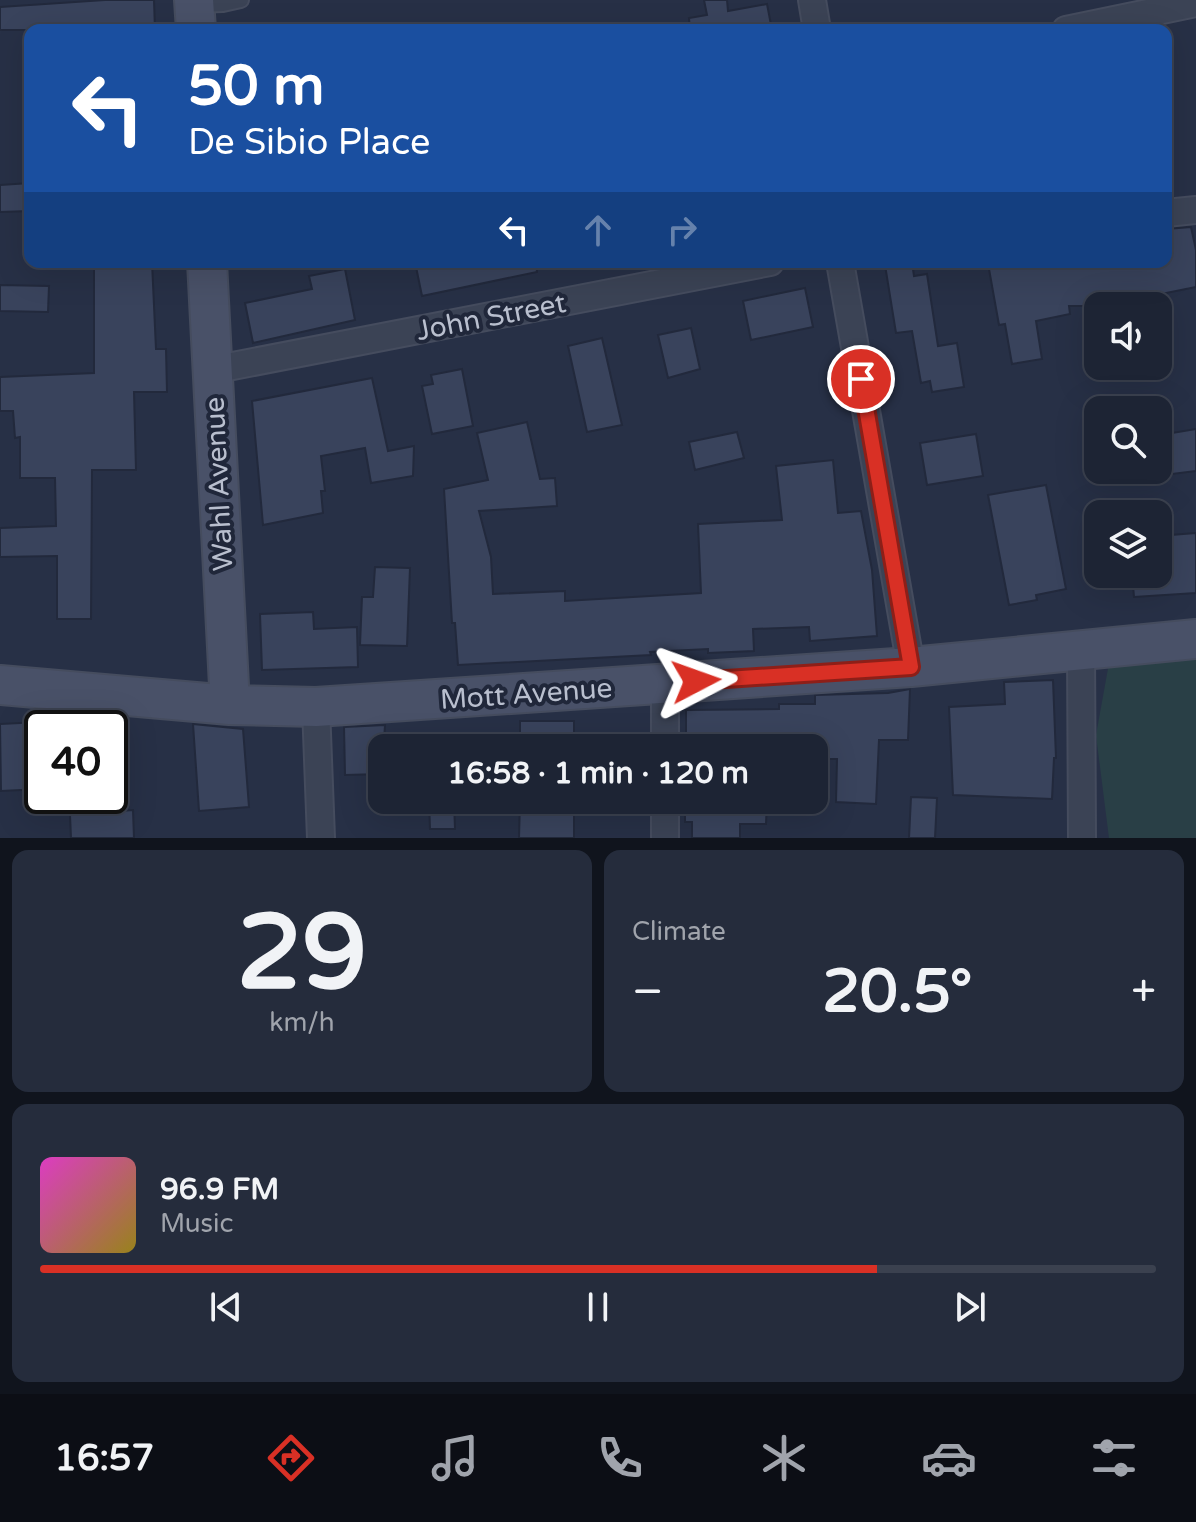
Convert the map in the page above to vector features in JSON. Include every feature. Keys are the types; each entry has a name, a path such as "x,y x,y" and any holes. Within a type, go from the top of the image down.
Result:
{"street":[{"path":"812,0 816,24"},
{"path":"1095,24 1196,3"},
{"name":"Wahl Avenue","path":"207,268 230,705"},
{"name":"John Street","path":"212,370 739,268"},
{"path":"841,268 911,667"},
{"name":"Mott Avenue","path":"0,685 230,705 316,707 911,667 1196,639"},
{"path":"1081,649 1082,838"},
{"path":"665,683 665,734"},
{"path":"316,707 321,838"},
{"path":"665,814 665,838"}],"lane":[{"path":"195,12 241,0"}],"shaded area":[{"path":"1196,654 1196,838 1109,838 1096,735 1109,663"}],"building":[{"path":"154,0 155,24 24,24 24,30 0,30 0,7"},
{"path":"704,0 727,0 728,11 767,4 771,24 690,24 689,18 707,15"},
{"path":"24,183 24,211 0,212 0,185"},
{"path":"1191,227 1196,250 1196,287 1171,292 1084,292 1084,306 1069,306 1070,314 1036,321 1042,359 1012,364 1005,324 999,325 989,269 1172,268 1172,229"},
{"path":"94,268 152,268 156,349 166,349 167,392 134,392 136,470 92,470 91,619 57,619 57,556 0,557 0,528 56,526 55,478 20,478 20,437 15,438 13,411 0,411 0,377 94,373"},
{"path":"416,268 537,268 537,272 422,296"},
{"path":"885,268 913,268 914,276 927,274 938,346 957,343 964,387 932,392 930,381 921,383 912,331 896,333"},
{"path":"345,269 355,320 253,343 245,303 312,289 309,276"},
{"path":"0,285 49,286 48,312 0,311"},
{"path":"805,288 813,327 751,340 743,301"},
{"path":"691,328 700,369 668,378 658,335"},
{"path":"602,338 622,425 587,432 568,346"},
{"path":"462,369 473,426 432,434 422,386 433,384 431,375"},
{"path":"372,378 388,451 414,446 413,476 371,483 365,448 321,456 325,491 321,491 323,513 263,525 252,401"},
{"path":"527,422 540,479 555,478 557,506 479,511 491,557 493,594 565,591 565,601 701,593 698,524 782,520 776,466 833,460 838,513 861,511 872,570 877,636 810,641 809,627 753,629 754,651 708,653 708,649 458,665 455,623 452,623 444,489 488,480 477,433"},
{"path":"1196,429 1196,471 1172,474 1172,433"},
{"path":"737,432 744,458 695,470 689,442"},
{"path":"976,434 983,476 927,485 920,443"},
{"path":"1046,485 1066,589 1036,595 1037,600 1009,605 988,495"},
{"path":"1196,533 1196,593 1134,597 1133,588 1172,588 1172,535"},
{"path":"375,567 410,568 407,646 360,645 362,597 373,597"},
{"path":"313,612 314,629 357,627 358,667 262,670 260,614"},
{"path":"1053,680 1056,758 1052,799 953,795 949,707 1005,704 1004,682"},
{"path":"910,689 908,740 879,740 876,804 836,802 837,759 828,759 828,734 686,734 686,710 779,709 779,704 815,704 815,695 888,693"},
{"path":"520,721 574,721 574,734 520,734"},
{"path":"24,723 24,790 1,791 0,724"},
{"path":"193,724 243,729 249,807 199,811"},
{"path":"385,725 384,734 368,734 368,774 345,775 344,727"},
{"path":"911,797 937,798 935,838 909,838"},
{"path":"128,810 133,810 134,838 71,838 70,815 128,814"},
{"path":"429,814 454,814 455,829 430,829"},
{"path":"520,814 574,814 574,838 519,838"},
{"path":"685,814 766,814 766,824 740,824 740,838 692,838 692,822 685,822"}],"route":[{"path":"696,681 911,667 861,379"}]}
